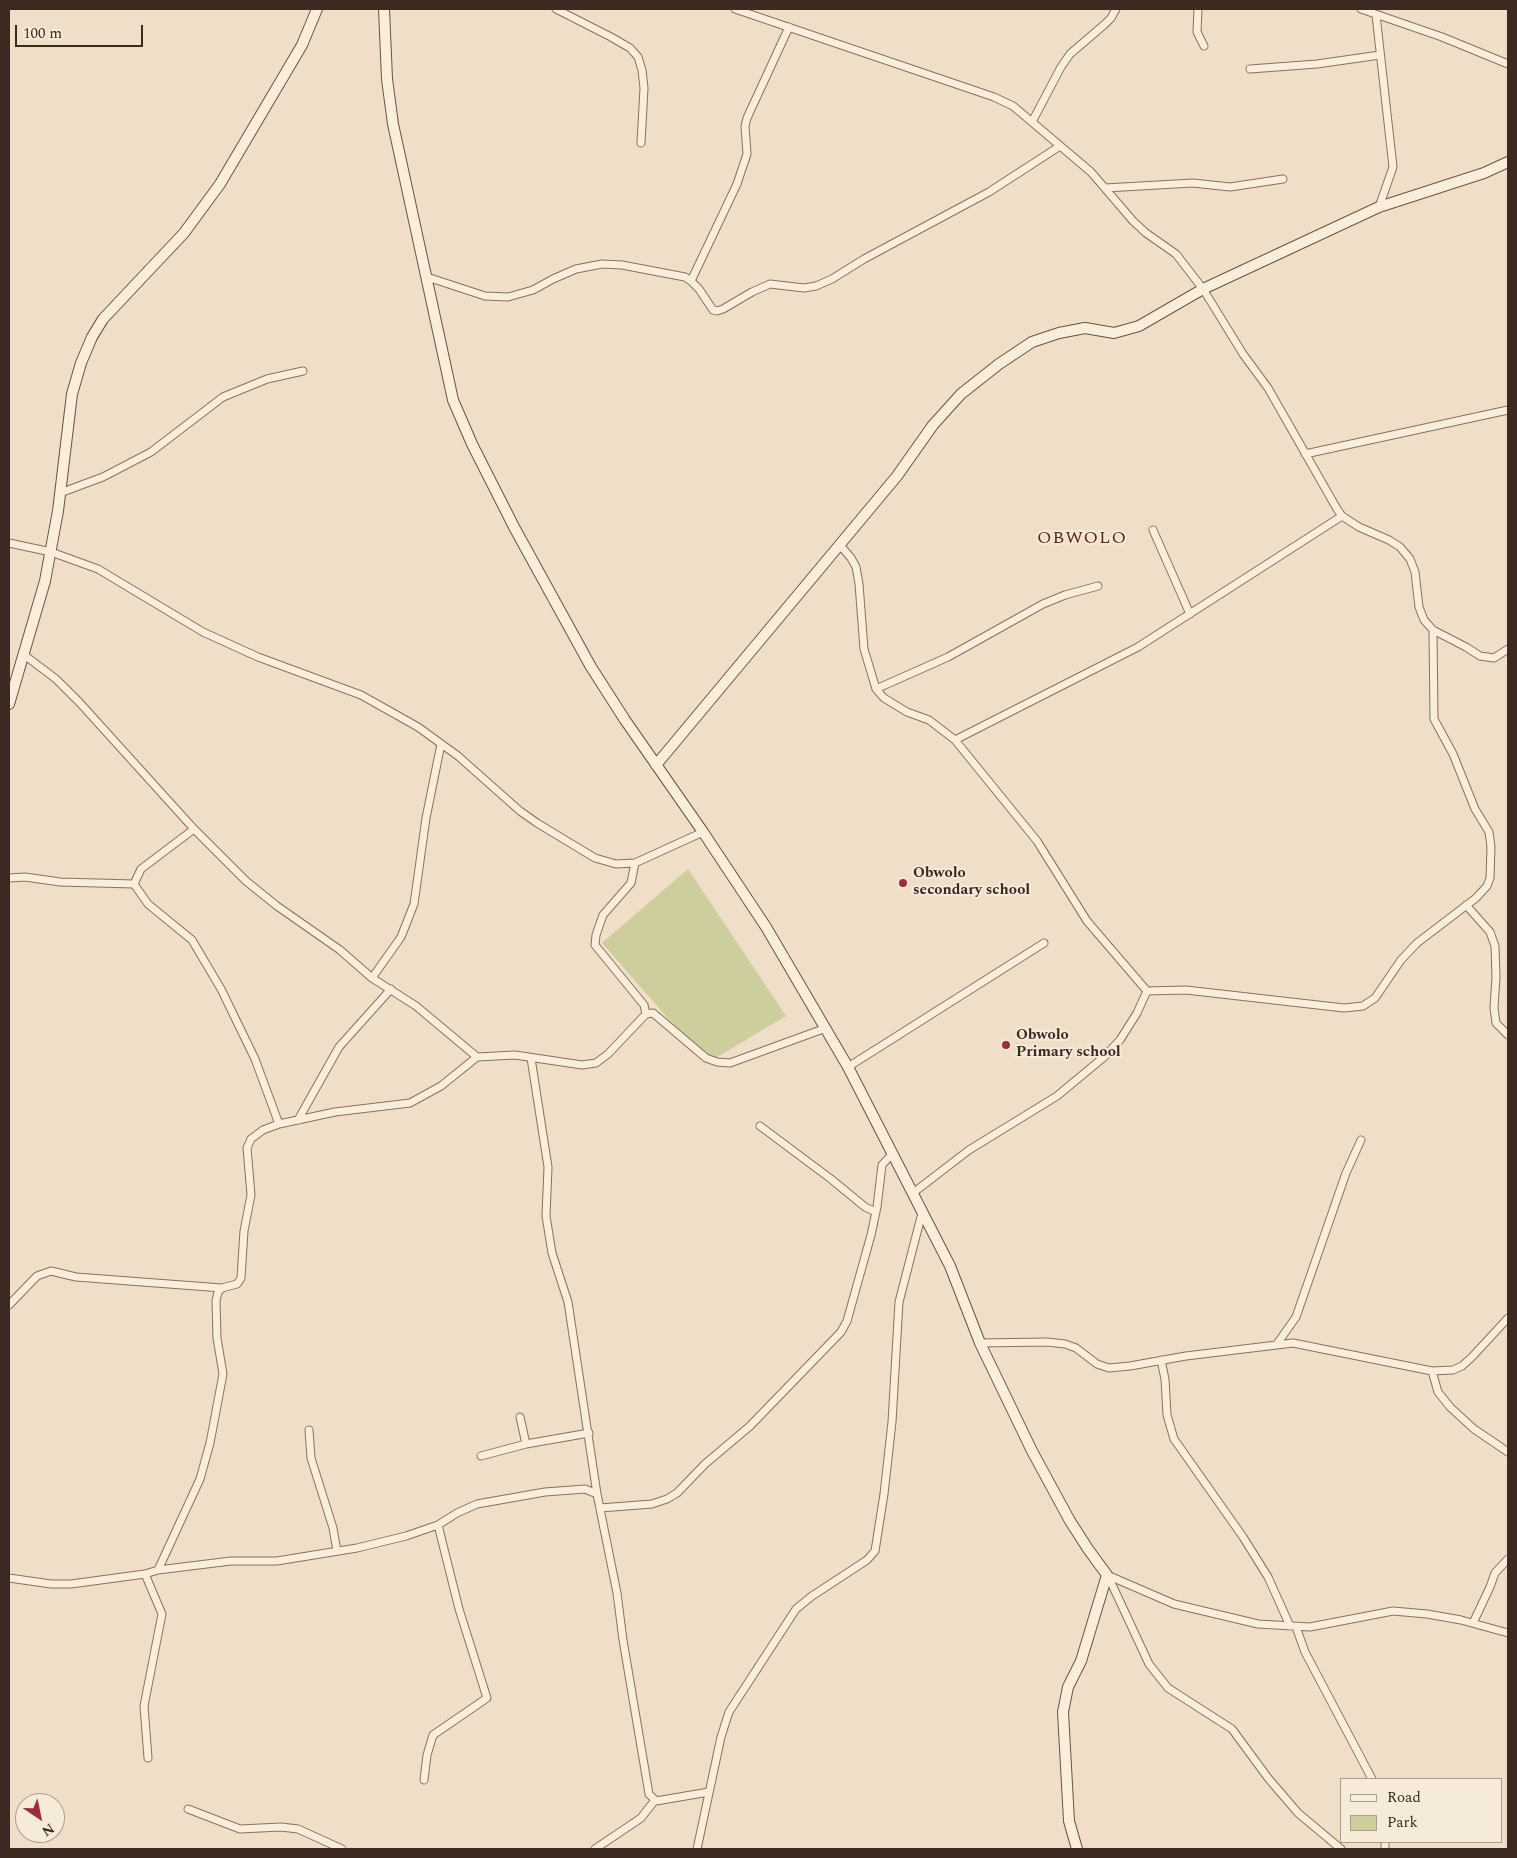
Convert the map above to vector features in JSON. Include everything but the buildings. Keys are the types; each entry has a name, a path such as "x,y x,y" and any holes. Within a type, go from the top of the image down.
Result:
{"street":[{"path":"9,704 45,581 60,493 72,394 81,363 92,337 103,319 184,233 220,184 302,46 317,9"},
{"path":"384,9 387,79 393,124 453,400 472,444 514,527 591,667 766,927 848,1067 950,1266 980,1343 1032,1451 1070,1521 1107,1575 1150,1664 1168,1688 1232,1730 1268,1778 1298,1813 1341,1849"},
{"path":"556,9 630,48 638,57 644,88 640,142"},
{"path":"735,9 994,97 1013,106 1090,172 1132,221 1176,254 1203,289 1243,354 1268,388 1342,516 1389,540 1400,547 1410,559 1415,572 1419,607 1424,620 1433,630 1480,656 1494,658 1508,649"},
{"path":"1032,122 1060,67 1070,54 1111,18 1116,9"},
{"path":"1198,9 1197,32 1204,46"},
{"path":"1361,9 1442,37 1508,64"},
{"path":"1376,15 1393,168 1379,207"},
{"path":"692,280 737,184 748,154 745,126 789,27"},
{"path":"1250,69 1317,64 1380,55"},
{"path":"427,277 485,296 508,297 533,290 553,278 576,269 602,264 622,265 692,280 712,310 717,311 770,284 804,288 816,286 832,279 864,259 961,208 1060,146"},
{"path":"656,765 840,545 896,476 933,425 962,394 999,364 1032,342 1059,333 1086,328 1114,333 1139,326 1203,289 1379,207 1484,173 1508,162"},
{"path":"1105,188 1193,183 1230,187 1283,179"},
{"path":"60,493 103,477 151,452 223,397 267,379 303,370"},
{"path":"1305,454 1508,410"},
{"path":"955,740 1138,646 1342,516"},
{"path":"1153,530 1190,614"},
{"path":"9,543 51,552 98,569 203,632 250,654 361,695 418,727 458,756 520,811 595,858 616,864 635,863 703,832"},
{"path":"840,545 856,567 864,649 876,689 884,698 907,712 929,720 955,740 1037,841 1087,921 1146,991"},
{"path":"876,689 948,657 1043,604 1065,595 1098,586"},
{"path":"1146,991 1186,990 1344,1008 1364,1006 1375,998 1401,960 1417,943 1487,886 1490,878 1491,847 1489,832 1475,809 1453,754 1434,719 1433,630"},
{"path":"24,654 56,679 80,703 194,829 246,880 277,906 340,950 372,978 416,1006 477,1057"},
{"path":"372,978 401,937 414,904 426,818 441,744"},
{"path":"134,884 141,869 194,829"},
{"path":"635,863 631,883 603,916 596,934 595,945 644,1005 646,1014"},
{"path":"9,878 25,877 60,882 134,884"},
{"path":"134,884 148,904 192,940 221,989 254,1060 280,1124"},
{"path":"1466,905 1490,932 1495,946 1494,1008 1496,1023 1508,1035"},
{"path":"848,1067 1044,944"},
{"path":"298,1120 339,1047 390,989"},
{"path":"913,1193 969,1150 1057,1096 1104,1057 1120,1040 1137,1013 1146,991"},
{"path":"9,1305 37,1276 51,1271 76,1277 222,1288 238,1284 241,1278 244,1231 251,1194 247,1148 251,1139 263,1130 280,1124 335,1112 410,1103 441,1086 477,1057 515,1056 582,1065 596,1062 608,1054 646,1014 653,1014 706,1058 730,1063 826,1028"},
{"path":"531,1058 548,1167 546,1216 552,1253 568,1302 597,1494 617,1593 649,1794 655,1800"},
{"path":"760,1126 865,1207 876,1212"},
{"path":"1277,1344 1296,1317 1346,1173 1361,1140"},
{"path":"600,1508 652,1504 667,1500 677,1493 705,1464 750,1426 841,1332 847,1321 876,1212 882,1165 893,1153"},
{"path":"697,1849 721,1737 729,1712 796,1609 812,1596 867,1560 875,1551 892,1422 898,1302 922,1212"},
{"path":"158,1570 200,1479 210,1443 223,1374 216,1316 216,1301 218,1292 222,1288"},
{"path":"980,1343 1047,1342 1065,1344 1076,1348 1097,1364 1109,1368 1293,1343 1432,1371 1453,1370 1462,1366 1508,1318"},
{"path":"1161,1360 1165,1379 1167,1415 1174,1439 1243,1537 1268,1578 1371,1778"},
{"path":"1432,1371 1438,1392 1450,1407 1474,1429 1508,1452"},
{"path":"520,1417 526,1444"},
{"path":"309,1430 311,1458 333,1528 337,1551"},
{"path":"481,1456 526,1444 589,1433"},
{"path":"9,1578 51,1584 71,1584 231,1561 277,1560 337,1551 406,1536 438,1524 477,1504 545,1492 585,1489 597,1494"},
{"path":"424,1780 427,1754 433,1735 487,1698 459,1609 438,1524"},
{"path":"1472,1623 1495,1574 1508,1559"},
{"path":"145,1574 162,1614 144,1706 148,1758"},
{"path":"1107,1575 1174,1604 1258,1624 1310,1627 1393,1612 1428,1614 1508,1633"},
{"path":"1078,1849 1069,1821 1063,1712 1068,1687 1081,1661 1107,1575"},
{"path":"595,1849 640,1818 655,1800 710,1792"},
{"path":"188,1809 240,1829 281,1827 298,1829 342,1849"}],"green space":[{"path":"688,869 786,1016 707,1063 602,943"}],"place":[{"name":"Obwolo secondary school","path":"903,883"},
{"name":"Obwolo Primary school","path":"1006,1045"}],"district":[{"name":"OBWOLO","path":"1082,539"}]}
